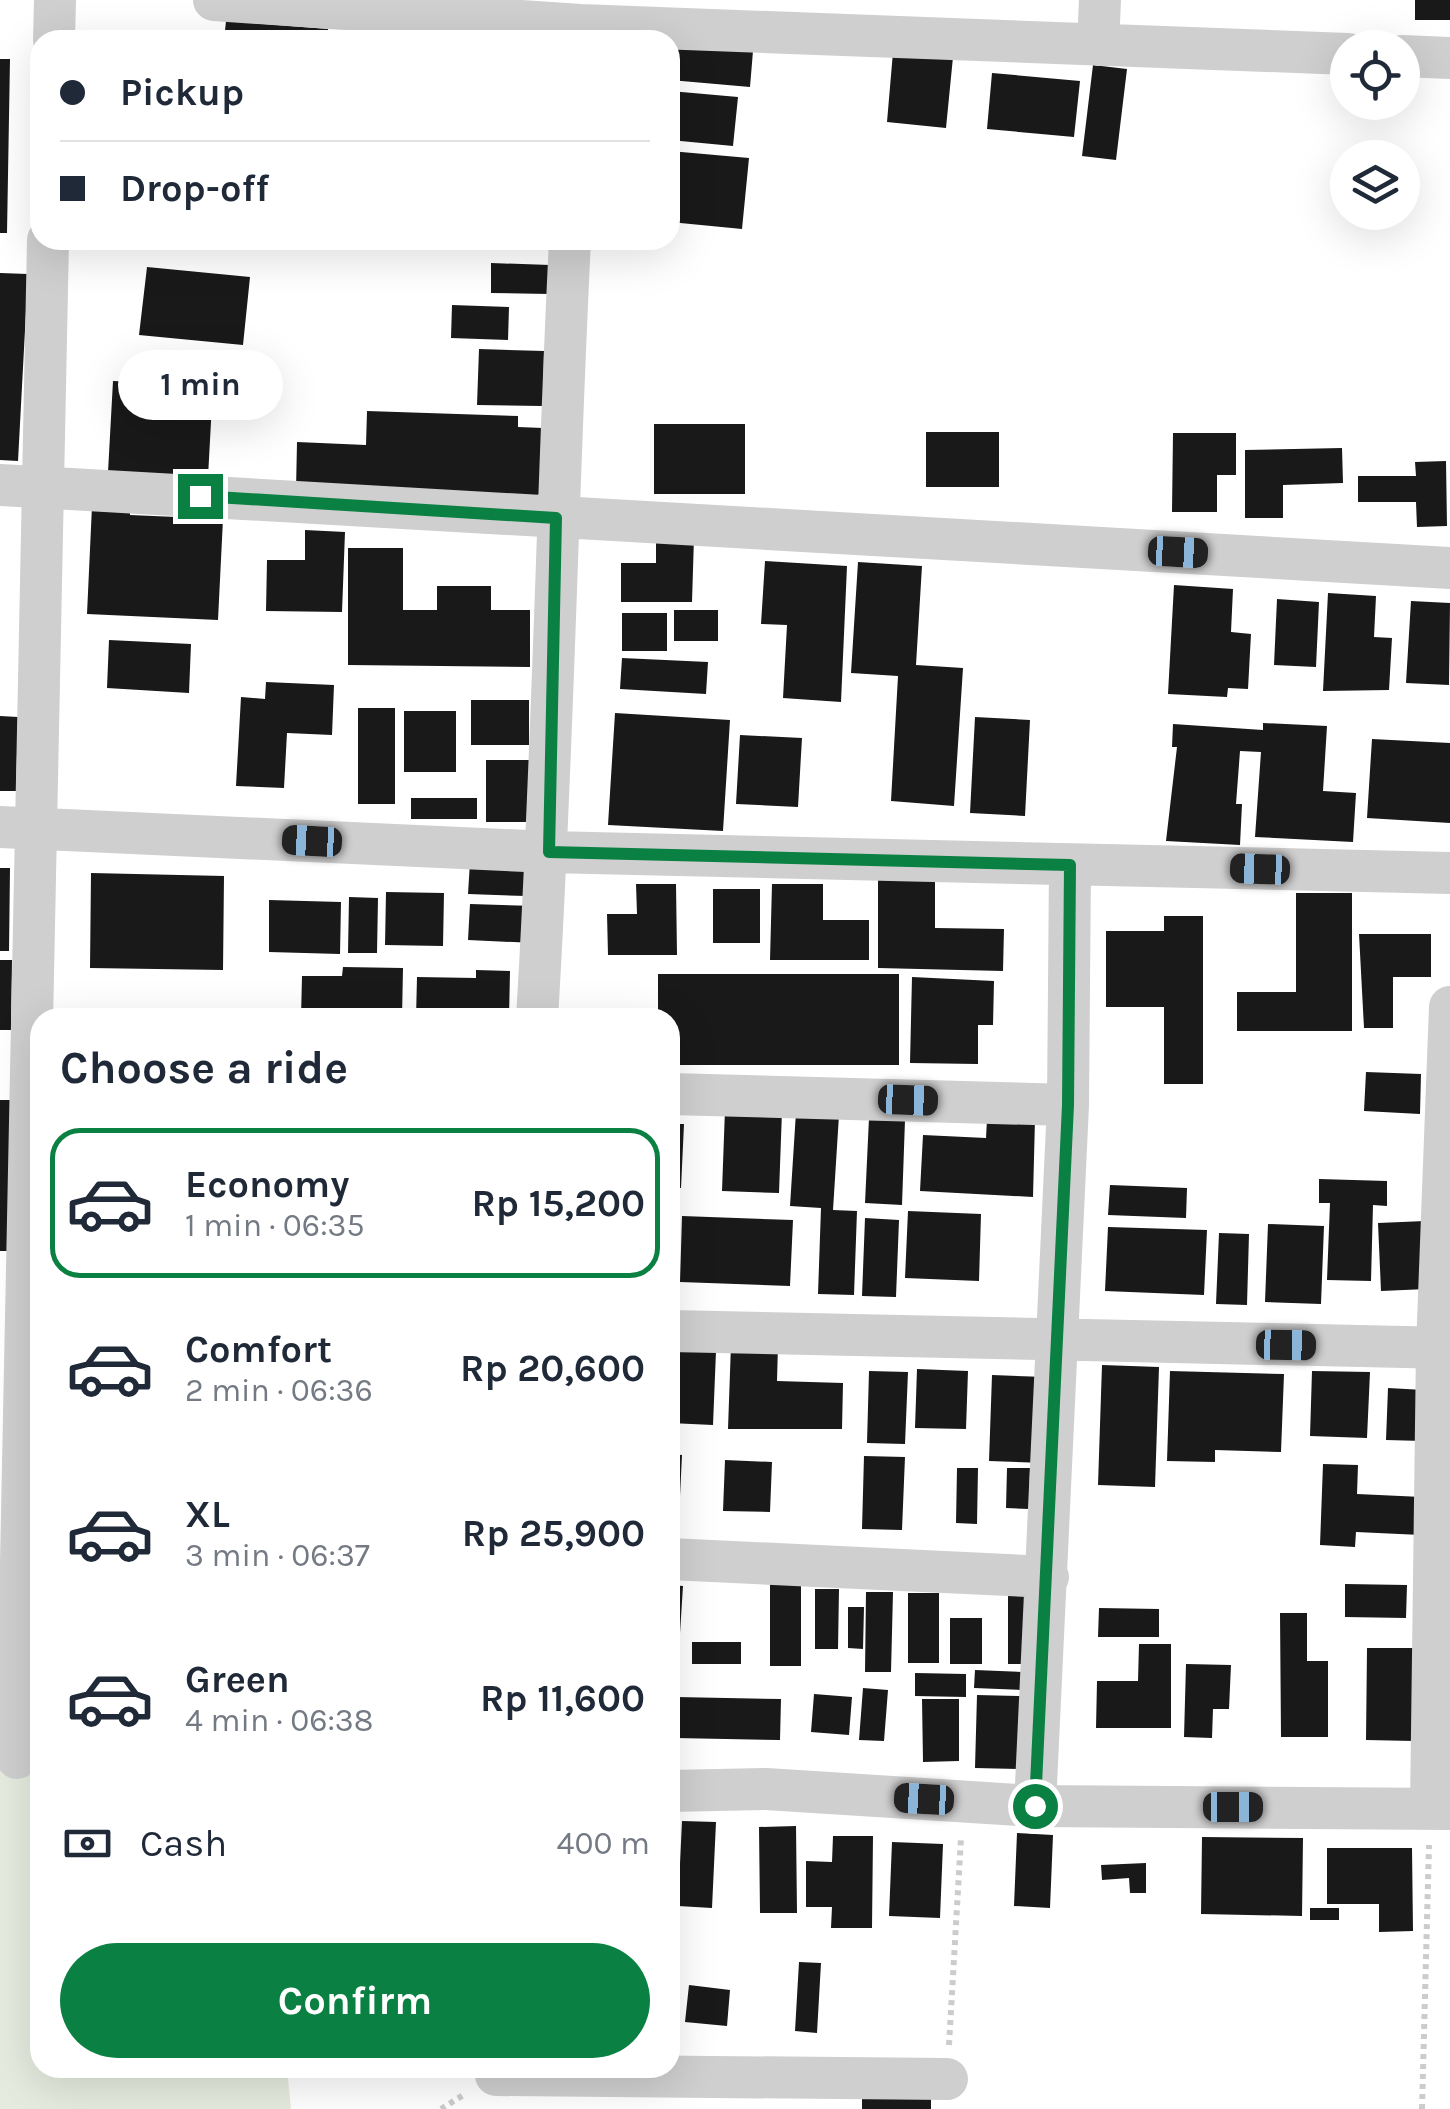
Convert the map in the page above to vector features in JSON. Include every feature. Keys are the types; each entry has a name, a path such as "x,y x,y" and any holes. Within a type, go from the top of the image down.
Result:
{"street":[{"path":"54,30 55,0"},
{"path":"214,0 580,22 1330,53"},
{"path":"1098,44 1100,0"},
{"path":"1420,57 1450,58"},
{"path":"17,1758 24,1073 18,827 21,486 47,250"},
{"path":"539,1008 549,852 556,518 569,250"},
{"path":"21,486 1450,568"},
{"path":"18,827 549,852 1450,873"},
{"path":"1035,1806 1068,1105 1070,865"},
{"path":"680,1791 766,1790 1035,1806 1440,1809 1450,1006"},
{"path":"680,1094 1068,1105"},
{"path":"680,1331 1444,1348"},
{"path":"680,1559 1048,1577"},
{"path":"680,2076 947,2078"}],"path":[{"path":"947,2078 963,1802"},
{"path":"1422,2109 1440,1809"}],"shaded area":[{"path":"0,1708 30,1715 30,2078 288,2078 291,2109 0,2109"}],"building":[{"path":"1415,0 1450,0 1450,20 1415,20"},
{"path":"226,21 328,29 328,30 225,30"},
{"path":"680,44 753,51 750,87 680,81"},
{"path":"893,52 953,57 946,128 887,122"},
{"path":"0,59 10,59 7,233 0,233"},
{"path":"1093,65 1127,69 1116,160 1082,156"},
{"path":"992,73 1080,81 1074,137 987,129"},
{"path":"680,92 738,97 733,146 680,141"},
{"path":"680,152 749,158 742,229 680,223"},
{"path":"491,263 550,265 550,294 491,293"},
{"path":"147,267 250,277 243,345 139,335"},
{"path":"0,273 28,274 18,461 0,460"},
{"path":"452,305 509,307 508,340 451,338"},
{"path":"479,349 544,351 543,406 477,405"},
{"path":"113,381 213,385 208,477 108,472"},
{"path":"367,411 518,416 518,427 543,428 543,498 296,490 297,442 366,445"},
{"path":"654,424 745,424 745,494 654,494"},
{"path":"926,432 999,432 999,487 926,487"},
{"path":"1173,433 1236,433 1236,475 1217,475 1217,512 1172,512"},
{"path":"1342,448 1343,483 1283,485 1283,518 1245,518 1245,450"},
{"path":"1446,461 1447,526 1417,527 1416,502 1358,502 1358,476 1416,476 1415,462"},
{"path":"92,506 130,507 130,515 223,519 218,620 87,614"},
{"path":"305,530 345,532 342,612 266,611 267,560 305,560"},
{"path":"656,537 694,537 692,602 621,602 621,563 656,563"},
{"path":"348,548 403,548 403,610 437,610 437,586 491,586 491,610 530,610 530,667 348,665"},
{"path":"765,561 847,566 841,702 783,698 787,625 761,624"},
{"path":"858,562 922,566 916,665 963,668 954,806 891,801 898,676 851,673"},
{"path":"1174,585 1233,589 1231,632 1251,634 1248,689 1228,688 1227,697 1168,694"},
{"path":"1328,593 1376,596 1374,637 1392,638 1389,690 1323,691"},
{"path":"1277,599 1319,602 1316,667 1274,665"},
{"path":"1411,601 1450,603 1449,685 1406,683"},
{"path":"674,610 718,610 718,641 674,641"},
{"path":"622,613 667,613 667,651 622,651"},
{"path":"109,640 191,644 189,693 107,688"},
{"path":"622,658 708,662 706,694 620,689"},
{"path":"266,682 334,685 332,735 287,733 284,788 236,786 241,697 265,699"},
{"path":"471,700 529,700 529,745 471,745"},
{"path":"358,708 395,708 395,804 358,804"},
{"path":"404,711 456,711 456,772 404,772"},
{"path":"615,713 730,720 723,831 608,825"},
{"path":"0,716 18,717 16,791 0,791"},
{"path":"975,717 1030,720 1025,816 970,813"},
{"path":"1263,723 1327,726 1323,791 1356,793 1353,842 1255,837 1261,752 1240,751 1236,804 1242,804 1240,845 1166,841 1177,747 1172,747 1173,724 1263,730"},
{"path":"740,735 802,738 798,807 736,804"},
{"path":"1372,739 1450,743 1450,823 1367,818"},
{"path":"486,760 531,760 531,822 486,822"},
{"path":"411,798 477,798 477,819 411,819"},
{"path":"470,862 528,864 526,896 468,894"},
{"path":"878,867 935,867 935,928 1004,929 1003,971 878,968"},
{"path":"0,868 10,868 9,951 0,951"},
{"path":"91,873 224,876 223,970 90,968"},
{"path":"636,884 676,884 677,955 608,955 607,914 637,914"},
{"path":"772,884 823,884 823,920 869,920 869,960 770,960"},
{"path":"713,889 760,889 760,943 713,943"},
{"path":"386,892 444,893 443,946 385,945"},
{"path":"1296,893 1352,893 1352,1031 1237,1031 1237,992 1296,992"},
{"path":"349,897 378,898 377,953 348,953"},
{"path":"269,900 341,902 340,954 269,952"},
{"path":"470,904 537,906 535,943 468,940"},
{"path":"1164,916 1203,916 1203,1084 1164,1084 1164,1007 1106,1007 1106,931 1164,931"},
{"path":"1359,934 1431,934 1431,977 1393,977 1393,1028 1364,1028"},
{"path":"0,960 12,960 11,1030 0,1030"},
{"path":"343,967 403,968 402,1008 301,1008 302,976 342,976"},
{"path":"476,970 510,971 509,1008 416,1008 417,977 476,978"},
{"path":"658,974 899,974 899,1065 680,1065 680,1008 658,1008"},
{"path":"912,977 994,981 993,1025 978,1025 978,1064 910,1063"},
{"path":"1366,1072 1421,1074 1420,1114 1364,1111"},
{"path":"0,1100 18,1100 15,1251 0,1251"},
{"path":"725,1109 782,1111 779,1193 722,1191"},
{"path":"796,1112 839,1115 833,1210 857,1211 854,1295 818,1294 821,1208 790,1206"},
{"path":"869,1118 905,1120 902,1205 865,1203"},
{"path":"987,1119 1035,1119 1033,1197 920,1191 923,1135 986,1138"},
{"path":"680,1124 684,1124 681,1188"},
{"path":"1319,1179 1387,1181 1387,1206 1373,1205 1371,1281 1327,1280 1330,1203 1319,1203"},
{"path":"1110,1185 1187,1188 1186,1218 1108,1215"},
{"path":"908,1211 981,1214 979,1281 905,1278"},
{"path":"682,1216 793,1220 790,1286 680,1282"},
{"path":"865,1218 899,1220 896,1297 862,1296"},
{"path":"1425,1221 1427,1289 1381,1291 1378,1223"},
{"path":"1268,1224 1324,1226 1321,1304 1265,1302"},
{"path":"1108,1227 1207,1230 1204,1295 1105,1291"},
{"path":"1219,1233 1249,1234 1247,1305 1216,1304"},
{"path":"731,1344 778,1345 777,1381 843,1383 842,1429 728,1429"},
{"path":"680,1349 716,1351 713,1425 680,1423"},
{"path":"1102,1365 1159,1367 1155,1487 1098,1485"},
{"path":"917,1369 968,1371 966,1429 915,1428"},
{"path":"869,1371 908,1372 905,1444 867,1443"},
{"path":"1170,1371 1284,1374 1281,1452 1215,1450 1215,1462 1167,1461"},
{"path":"1312,1371 1370,1372 1367,1438 1310,1436"},
{"path":"992,1375 1046,1377 1043,1463 989,1461"},
{"path":"1388,1388 1424,1390 1423,1441 1386,1440"},
{"path":"864,1456 905,1457 902,1530 862,1529"},
{"path":"725,1460 772,1462 770,1512 723,1511"},
{"path":"1323,1464 1358,1465 1357,1494 1422,1497 1421,1535 1356,1532 1355,1547 1320,1545"},
{"path":"957,1468 978,1468 977,1524 956,1523"},
{"path":"1007,1468 1030,1468 1029,1509 1006,1508"},
{"path":"770,1583 801,1583 801,1666 770,1666"},
{"path":"1345,1584 1407,1585 1406,1618 1345,1617"},
{"path":"680,1586 683,1586 680,1633"},
{"path":"815,1589 839,1589 838,1649 815,1649"},
{"path":"1034,1590 1034,1664 1008,1664 1008,1591"},
{"path":"866,1592 893,1592 891,1672 865,1672"},
{"path":"908,1593 939,1593 939,1663 908,1663"},
{"path":"848,1607 864,1607 863,1649 848,1648"},
{"path":"1099,1608 1159,1609 1159,1637 1098,1637"},
{"path":"1280,1613 1307,1613 1307,1661 1328,1661 1328,1737 1281,1737"},
{"path":"950,1618 982,1618 982,1664 950,1664"},
{"path":"692,1642 741,1642 741,1664 692,1664"},
{"path":"1139,1644 1171,1644 1171,1728 1096,1728 1097,1681 1138,1681"},
{"path":"1367,1648 1415,1648 1414,1741 1366,1740"},
{"path":"1186,1664 1231,1665 1229,1709 1213,1709 1212,1738 1184,1737"},
{"path":"975,1670 1023,1672 1023,1690 974,1688"},
{"path":"915,1673 966,1674 966,1697 915,1696"},
{"path":"863,1688 888,1690 884,1741 859,1740"},
{"path":"814,1694 852,1697 849,1735 811,1732"},
{"path":"977,1695 1021,1696 1019,1769 975,1768"},
{"path":"680,1697 781,1699 780,1740 680,1738"},
{"path":"922,1699 959,1699 959,1761 923,1762"},
{"path":"682,1821 716,1822 712,1908 680,1906"},
{"path":"796,1826 797,1913 760,1913 759,1827"},
{"path":"1017,1833 1053,1835 1050,1908 1014,1906"},
{"path":"833,1836 873,1836 872,1928 831,1928 832,1907 806,1907 806,1861 832,1862"},
{"path":"1202,1837 1303,1838 1302,1916 1201,1914"},
{"path":"892,1842 943,1844 940,1918 889,1916"},
{"path":"1327,1848 1412,1848 1413,1931 1379,1932 1379,1904 1327,1904"},
{"path":"1146,1863 1146,1893 1130,1893 1129,1878 1102,1880 1101,1865"},
{"path":"1310,1908 1339,1908 1339,1920 1310,1920"},
{"path":"799,1962 821,1963 817,2033 795,2031"},
{"path":"689,1985 730,1990 727,2026 685,2022"},
{"path":"931,2096 931,2109 862,2109 862,2098"}],"route":[{"path":"200,496 556,518 549,852 1070,865 1068,1105 1035,1806"}]}
